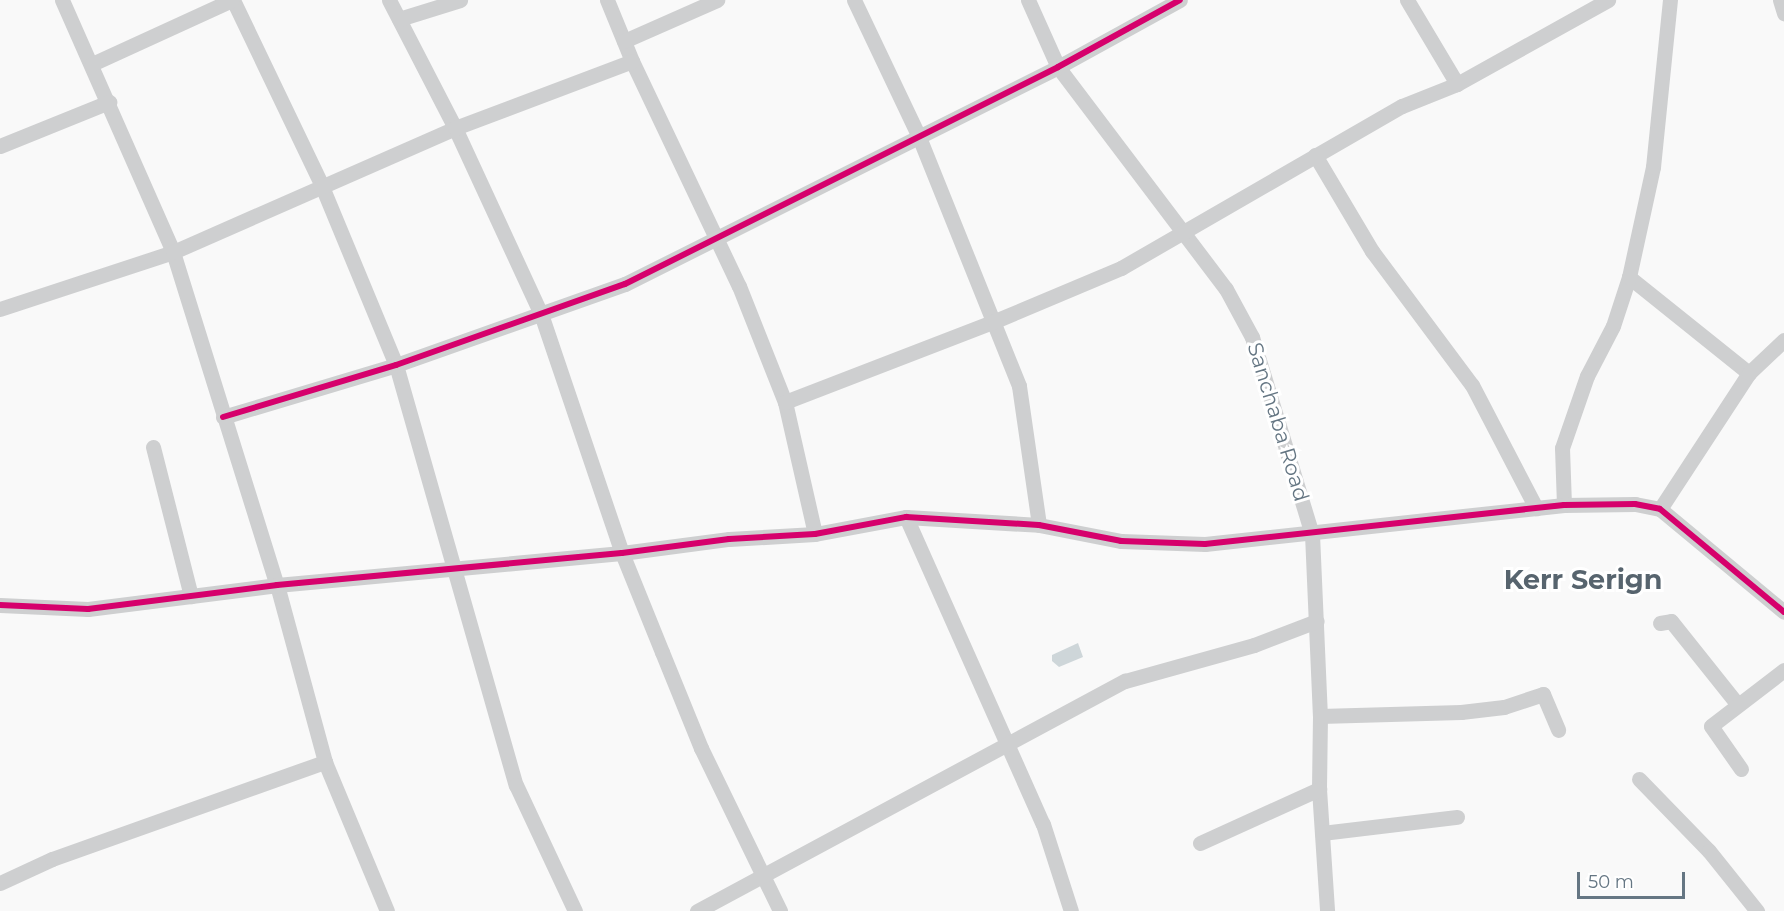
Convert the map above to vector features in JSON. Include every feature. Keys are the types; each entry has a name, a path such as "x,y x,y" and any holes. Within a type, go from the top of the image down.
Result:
{"street":[{"path":"62,0 109,102 173,252 277,585 326,762 387,911"},
{"path":"92,64 232,0 321,184 396,365 452,570 516,785 575,911"},
{"path":"389,0 455,128 541,315 622,553 701,748 780,911"},
{"path":"399,19 460,0"},
{"path":"607,0 632,61 715,240 739,286 785,402 815,534"},
{"path":"624,40 717,0"},
{"path":"854,0 919,137 995,321 1019,386 1039,525"},
{"name":"Sanchaba Road","path":"1028,0 1058,67 1226,289 1252,337 1312,534 1320,716 1319,789 1327,911"},
{"path":"223,417 396,365 625,284 1058,67 1180,0"},
{"path":"1407,0 1457,84"},
{"path":"785,402 995,321 1121,268 1183,230 1402,106 1457,84 1608,0"},
{"path":"1564,505 1562,448 1587,376 1613,326 1629,278 1653,167 1670,0"},
{"path":"1780,0 1784,13"},
{"path":"0,309 173,252 321,184 455,128 632,61"},
{"path":"0,146 109,102"},
{"path":"1315,155 1372,251 1472,385 1536,508"},
{"path":"1629,278 1749,373"},
{"path":"1660,509 1749,373 1784,340"},
{"path":"153,447 191,596"},
{"path":"0,605 88,609 277,585 622,553 729,538 815,534 906,517 1039,525 1121,541 1184,543 1312,534 1564,505 1635,504 1660,509 1784,612"},
{"path":"906,517 1043,824 1071,911"},
{"path":"697,911 763,878 1006,743 1125,681 1254,645 1317,621"},
{"path":"1660,623 1671,621 1738,705"},
{"path":"1741,769 1711,726 1784,670"},
{"path":"1320,716 1461,712 1504,707 1543,694 1558,730"},
{"path":"0,883 52,859 326,762"},
{"path":"1639,779 1709,850 1757,911"},
{"path":"1200,843 1319,789"},
{"path":"1322,833 1457,817"}],"shaded area":[{"path":"1078,643 1083,657 1059,667 1052,661 1052,655"}],"cycle path":[{"path":"223,417 396,365 625,284 1058,67 1180,0"},
{"path":"0,605 88,609 277,585 622,553 729,539 815,534 906,517 1039,525 1121,541 1205,544 1564,505 1635,504 1660,509 1784,612"}],"district":[{"name":"Kerr Serign","path":"1583,580"}]}
